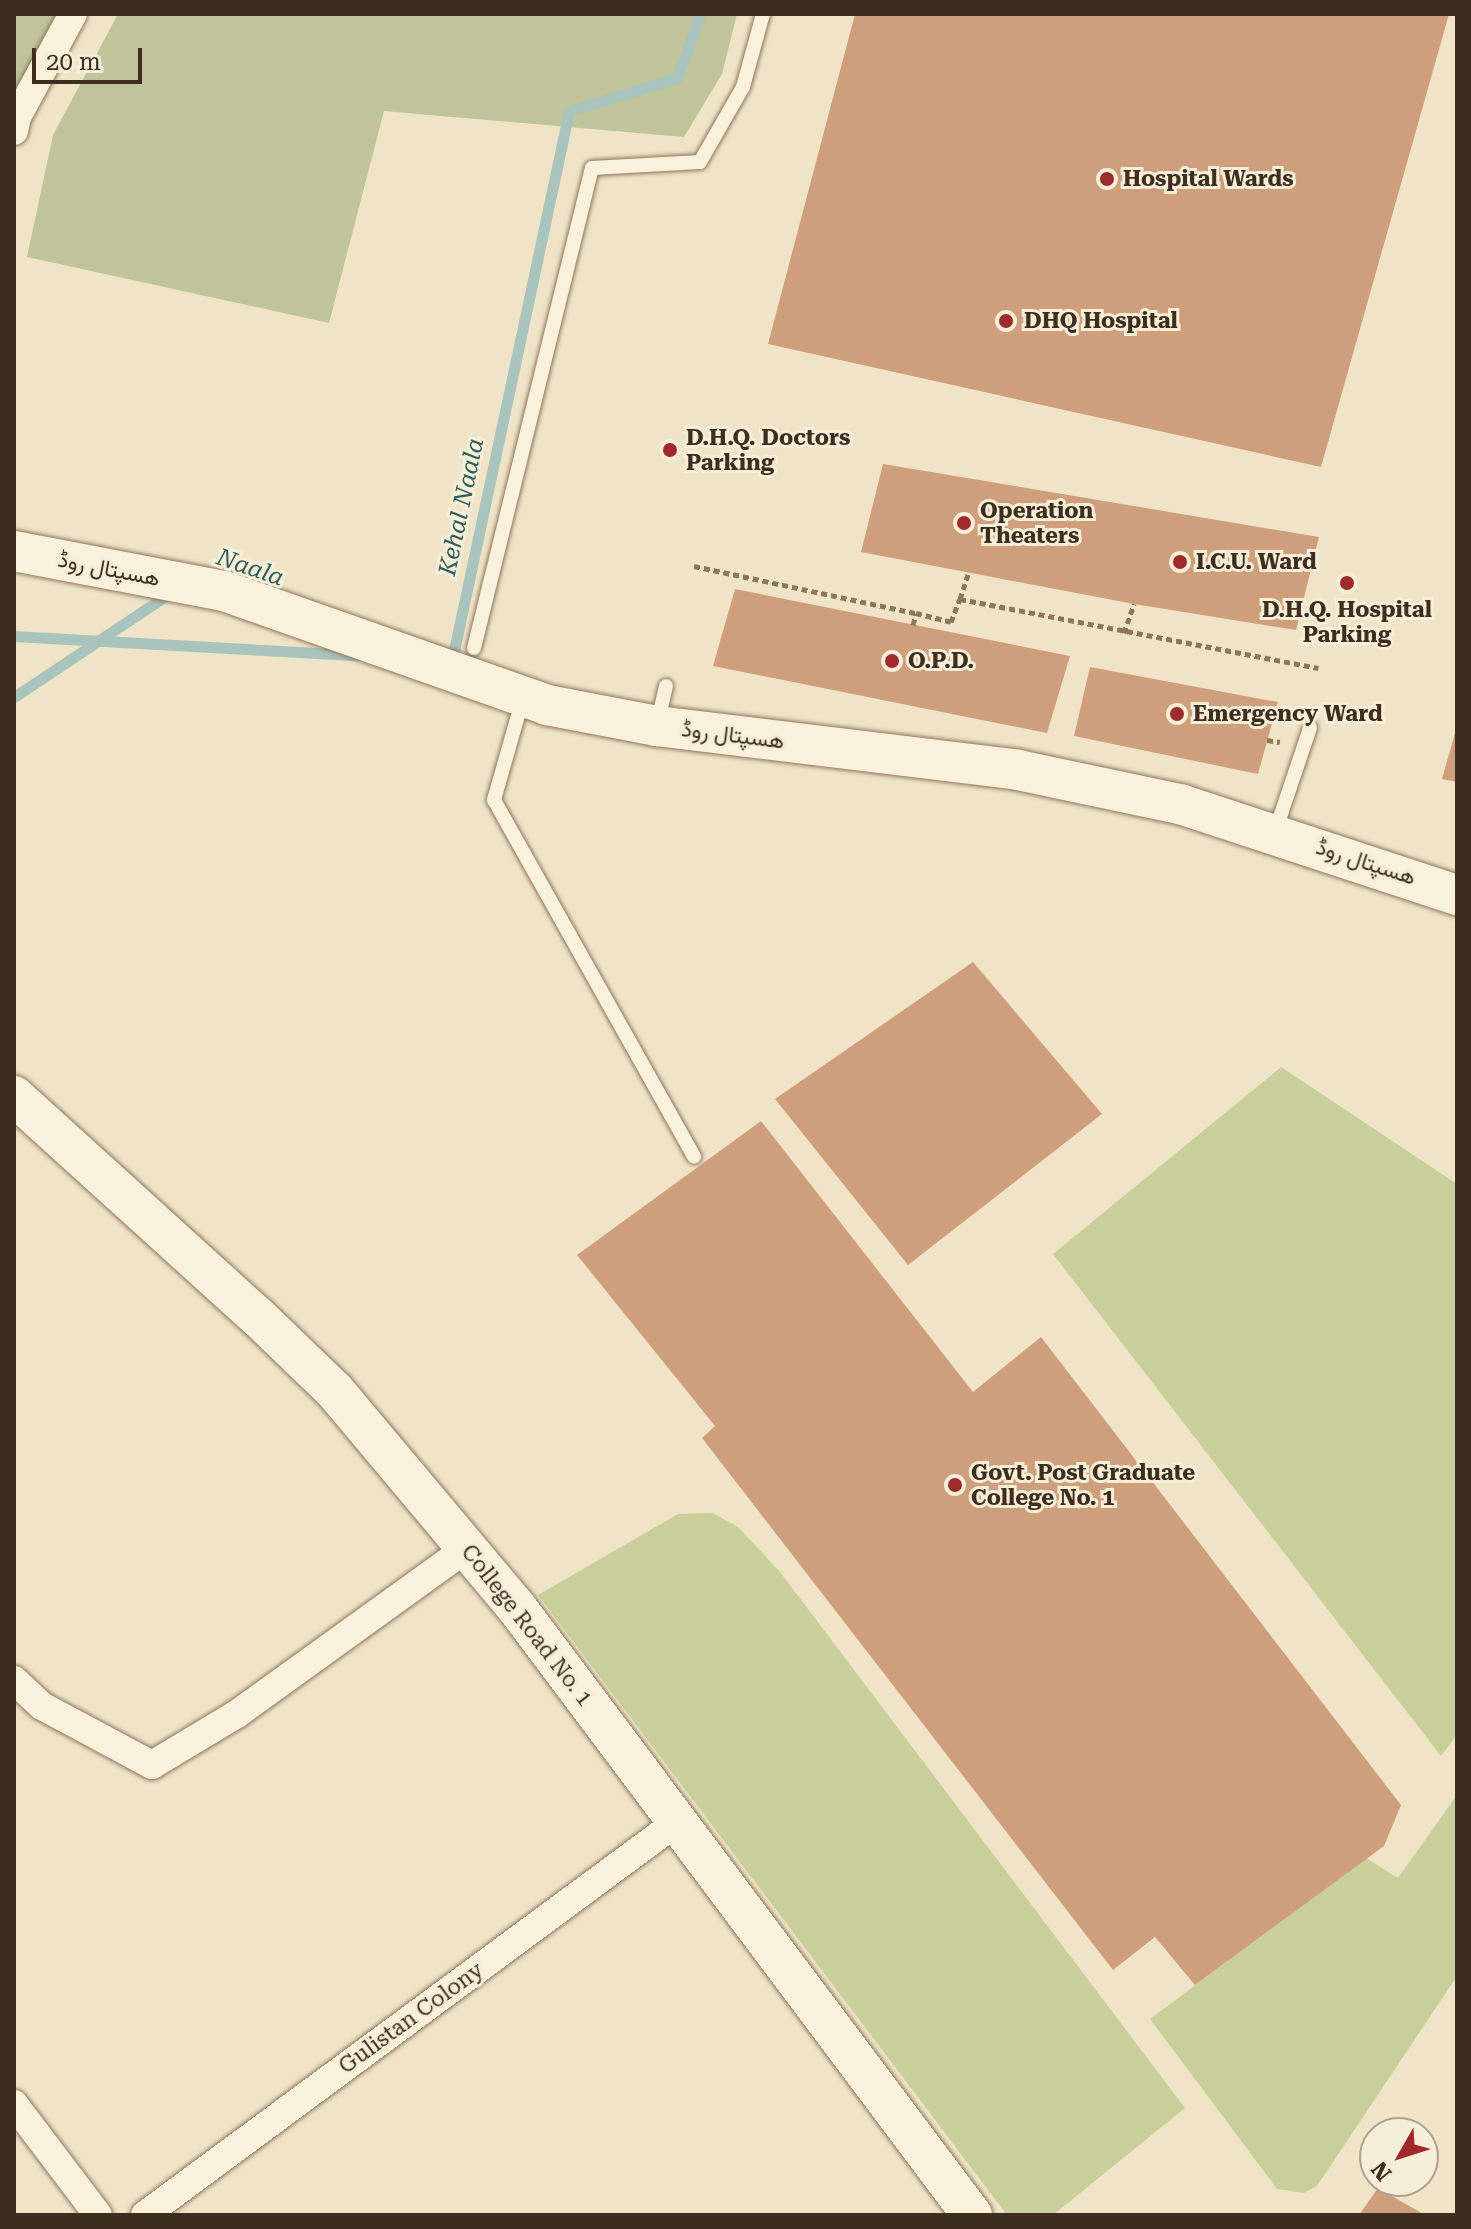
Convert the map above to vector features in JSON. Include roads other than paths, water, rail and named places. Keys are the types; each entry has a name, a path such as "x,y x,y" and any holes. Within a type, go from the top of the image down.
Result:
{"main road":[{"name":"ھسپتال روڈ","path":"14,551 224,591 380,646 460,659 523,696 547,705 657,726 1018,770 1180,804 1457,895"},
{"name":"College Road No. 1","path":"14,1096 334,1390 517,1608 972,2215"}],"street":[{"path":"14,131 17,117 73,14"},
{"path":"14,1680 42,1706 152,1765 237,1714 467,1548"},
{"name":"Gulistan Colony","path":"145,2215 677,1822"},
{"path":"14,2104 98,2215"}],"lane":[{"path":"460,659 592,168 700,162 743,87 763,14"},
{"path":"657,726 666,686"},
{"path":"523,696 494,800 694,1157"},
{"path":"1275,833 1310,728"}],"waterway":[{"name":"Kehal Naala","path":"446,659 452,660 569,111 677,78 700,14"},
{"name":"Naala","path":"14,697 170,593"},
{"name":"Kehal Naala","path":"14,636 356,655"}],"place":[{"name":"Hospital Wards","path":"1107,179"},
{"name":"DHQ Hospital","path":"1006,321"},
{"name":"D.H.Q. Doctors Parking","path":"670,450"},
{"name":"Operation Theaters","path":"964,523"},
{"name":"I.C.U. Ward","path":"1180,562"},
{"name":"D.H.Q. Hospital Parking","path":"1347,583"},
{"name":"O.P.D.","path":"892,661"},
{"name":"Emergency Ward","path":"1177,714"},
{"name":"Govt. Post Graduate College No. 1","path":"955,1485"}]}
